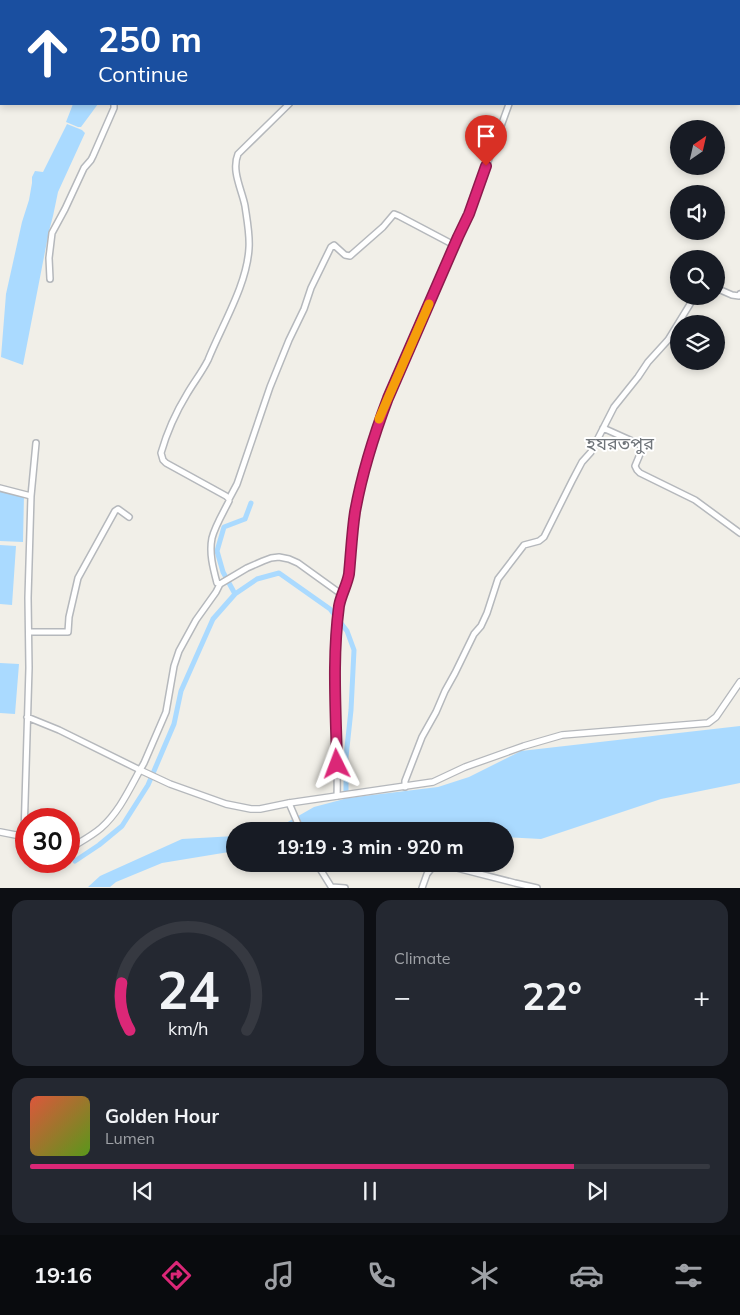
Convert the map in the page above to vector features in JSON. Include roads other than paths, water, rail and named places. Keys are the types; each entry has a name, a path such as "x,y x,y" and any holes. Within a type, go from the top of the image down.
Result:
{"street":[{"path":"50,279 49,258 52,233 84,168 91,160 114,105"},
{"path":"229,499 163,460 161,452 177,412 202,372 241,284 246,265 249,245 245,206 237,178 236,160 238,154 288,105"},
{"path":"340,796 334,704 337,624 341,594 349,574 353,528 361,486 378,421 469,214 509,105"},
{"path":"221,584 217,583 213,566 212,537 237,484 260,413 286,348 304,309 311,288 331,247 334,246 345,255 352,255 383,227 394,214 454,245"},
{"path":"725,292 738,296 740,294"},
{"path":"405,787 405,782 422,736 436,712 444,691 474,634 481,626 498,580 524,545 544,537 578,469 591,452 614,407 648,362 668,340 689,305"},
{"path":"602,428 643,447 635,466 640,473 695,500 740,532"},
{"path":"26,808 29,668 28,598 31,496 36,443"},
{"path":"0,488 31,496"},
{"path":"29,632 68,632 69,617 78,578 115,511 118,509 129,517"},
{"path":"80,842 93,834 110,819 142,771 166,712 174,666 179,651 196,620 221,584 264,561 279,557 298,563 341,594"},
{"path":"27,717 59,730 170,784 226,804 260,809 288,803 433,782 465,767 562,735 708,723 716,717 740,682"},
{"path":"288,803 297,822"},
{"path":"0,832 15,835"},
{"path":"322,872 332,887 345,888"},
{"path":"422,888 428,872"},
{"path":"470,872 536,888"}],"water":[{"path":"73,105 97,105 81,127 66,122"},
{"path":"67,124 85,133 58,192 23,365 1,357 6,294 22,222 29,200 32,177 35,171 43,172"},
{"path":"0,491 24,495 23,542 0,541"},
{"path":"0,545 16,546 12,605 0,604"},
{"path":"0,663 19,664 15,714 0,713"},
{"path":"740,726 740,783 661,799 541,839 514,838 514,822 288,822 314,807 348,798 438,787 469,777 521,751"},
{"path":"226,837 226,852 162,863 116,882 110,887 88,887 100,876 182,839"}],"waterway":[{"path":"235,594 223,572 217,551 224,527 245,519 251,503"},
{"path":"80,858 122,826 148,785 174,724 181,691 213,619 235,594 257,579 279,573 330,609 347,631 354,650 346,757 346,806"}],"district":[{"name":"হযরতপুর","path":"620,443"}]}
